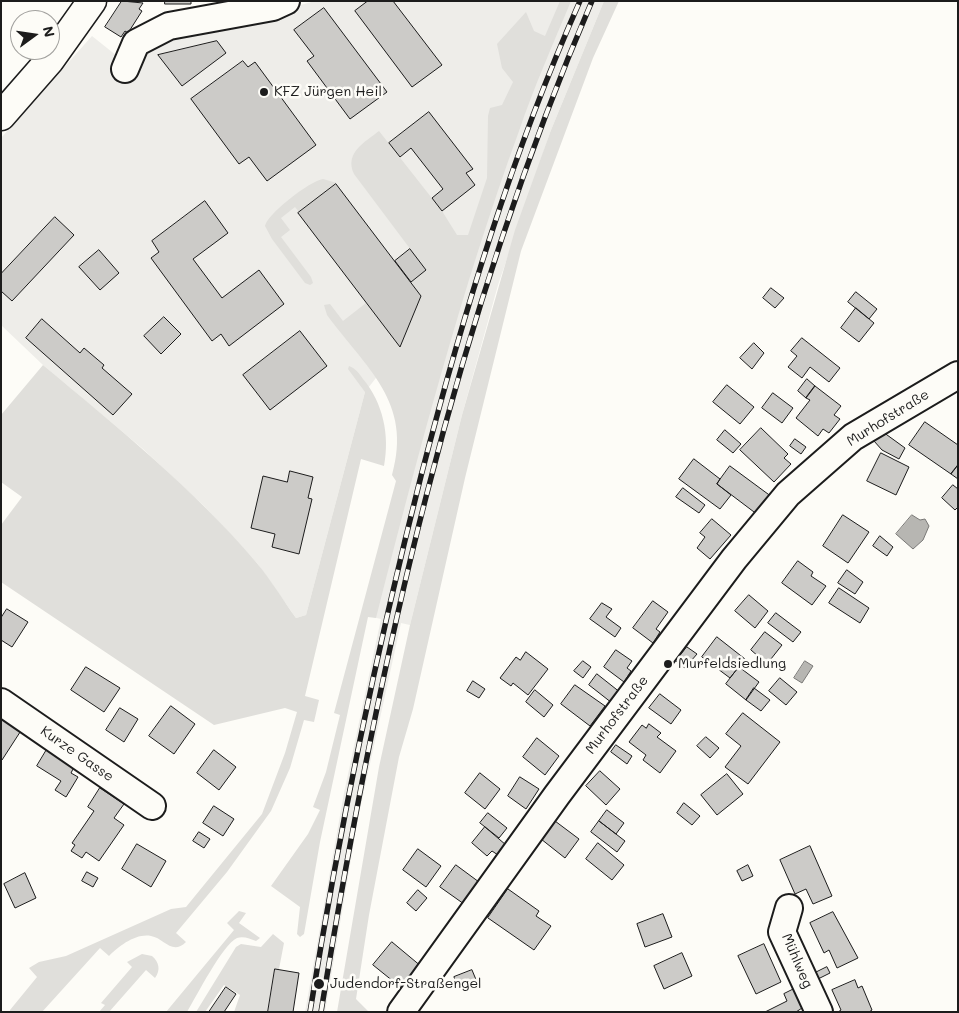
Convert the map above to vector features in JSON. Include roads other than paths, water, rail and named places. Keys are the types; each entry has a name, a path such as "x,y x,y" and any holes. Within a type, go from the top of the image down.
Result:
{"main road":[{"path":"1,116 50,60 92,1"}],"street":[{"path":"125,69 136,43 169,26 273,7 286,1"},
{"name":"Murhofstraße","path":"401,1012 557,794 734,559 788,494 853,437 958,375"},
{"name":"Kurze Gasse","path":"1,702 152,806"},
{"name":"Mühlweg","path":"789,908 782,932 819,1012"}],"railway":[{"path":"310,1012 333,877 374,676 404,542 437,415 472,295 511,176 532,117 580,1"},
{"path":"321,1012 343,883 395,626 426,498 460,371 499,246 543,122 592,1"}],"place":[{"name":"KFZ Jürgen Heil","path":"264,92"},
{"name":"Murfeldsiedlung","path":"668,664"},
{"name":"Judendorf-Straßengel","path":"319,984"}]}
